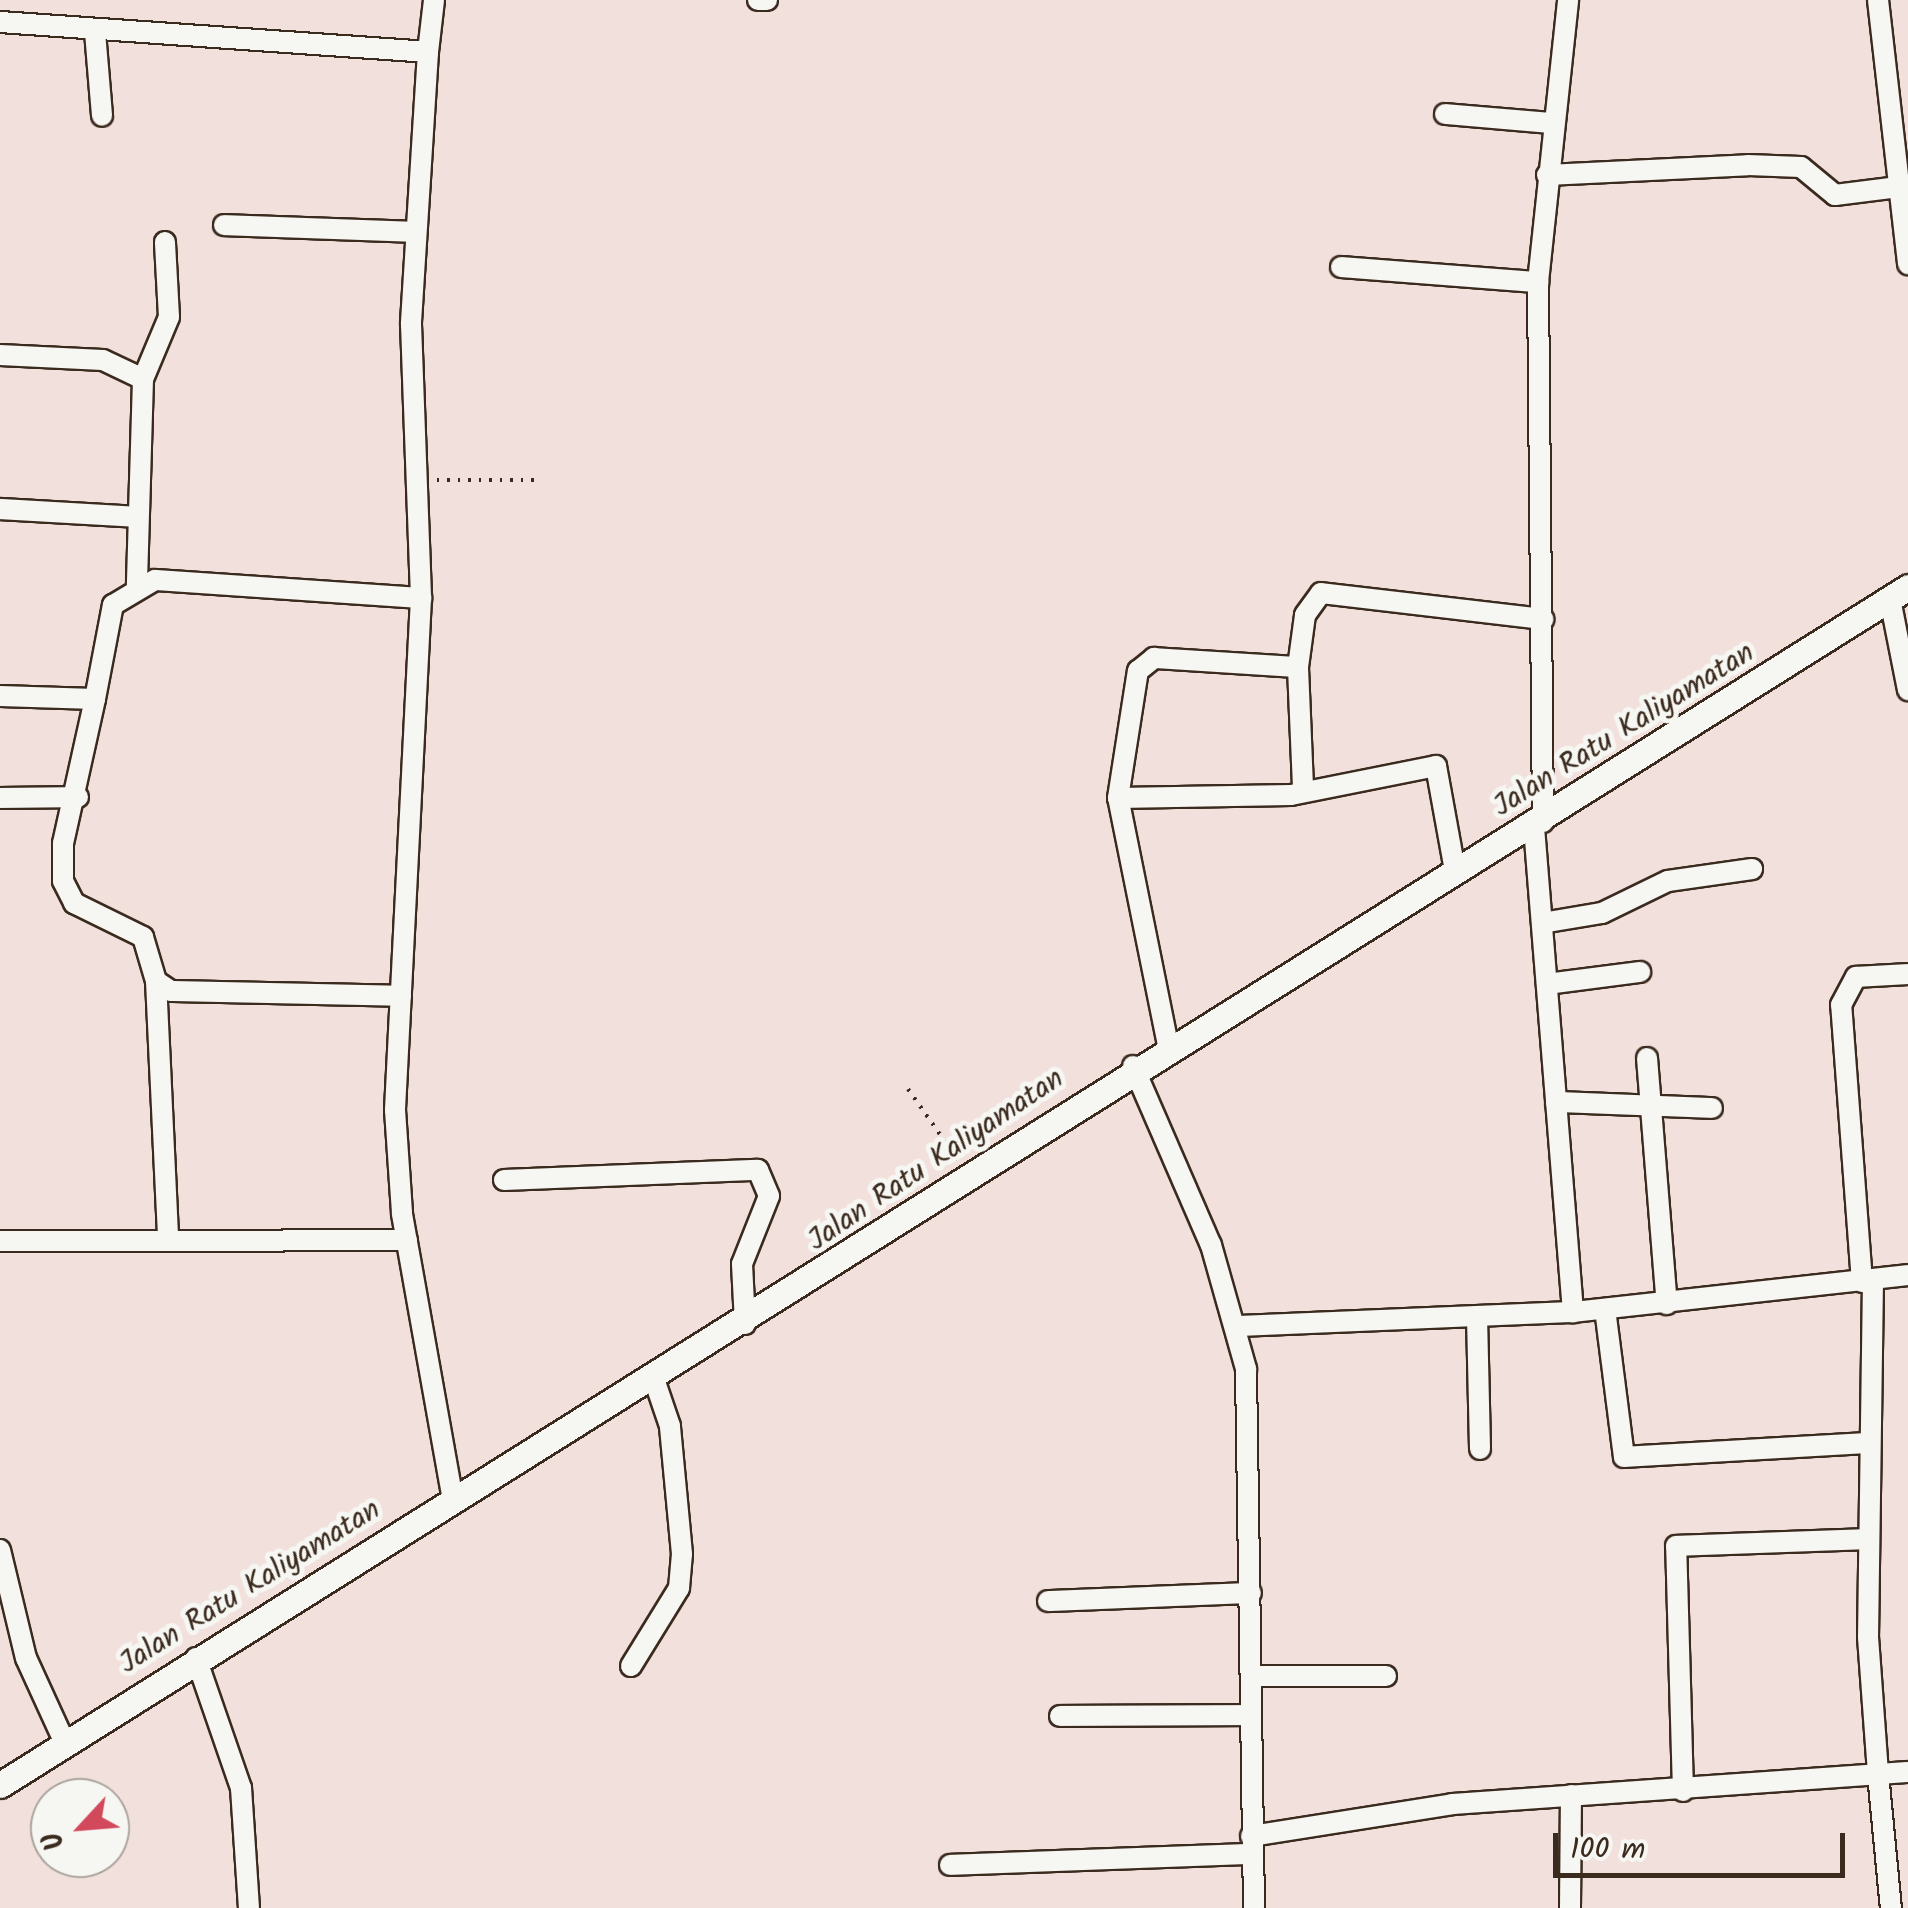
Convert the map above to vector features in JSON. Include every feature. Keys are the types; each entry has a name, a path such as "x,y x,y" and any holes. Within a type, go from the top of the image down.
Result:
{"main road":[{"name":"Jalan Ratu Kaliyamatan","path":"5,1782 196,1658 653,1376 745,1324 1133,1066 1455,871 1539,825 1899,593"}],"street":[{"path":"434,0 415,232 421,598 394,1110 406,1240 453,1501"},
{"path":"758,0 767,0"},
{"path":"1568,0 1550,123 1538,282 1543,619 1539,825 1542,923 1573,1312"},
{"path":"1878,0 1908,264"},
{"path":"0,22 95,32 386,42 428,52"},
{"path":"95,32 102,116"},
{"path":"1445,114 1550,123"},
{"path":"1546,175 1748,164 1812,171 1835,195 1901,186"},
{"path":"224,224 415,232"},
{"path":"137,585 143,379 169,317 165,242"},
{"path":"1342,267 1538,282"},
{"path":"0,355 103,360 143,379"},
{"path":"0,508 138,516"},
{"path":"168,1238 156,981 144,936 74,902 63,881 113,605 137,585 175,579 421,598"},
{"path":"1303,787 1298,667 1311,600 1332,590 1543,619"},
{"path":"1899,593 1908,690"},
{"path":"1168,1046 1118,798 1124,727 1145,661 1298,667"},
{"path":"0,696 96,699"},
{"path":"1118,798 1284,796 1303,787 1436,766 1455,871"},
{"path":"0,798 78,796"},
{"path":"1542,923 1602,913 1668,881 1752,869"},
{"path":"1547,984 1640,972"},
{"path":"1891,1908 1878,1774 1867,1538 1868,1281 1841,1005 1856,977 1908,974"},
{"path":"156,981 171,991 244,998 402,996"},
{"path":"1648,1058 1667,1304"},
{"path":"1133,1066 1237,1326 1251,1404 1254,1908"},
{"path":"1556,1102 1652,1111 1712,1108"},
{"path":"504,1180 758,1170 768,1196 742,1264 745,1324"},
{"path":"0,1241 406,1240"},
{"path":"1237,1326 1573,1312 1908,1275"},
{"path":"1605,1309 1624,1457 1866,1443"},
{"path":"1477,1316 1480,1449"},
{"path":"632,1666 673,1600 682,1554 670,1426 653,1376"},
{"path":"1683,1791 1676,1546 1867,1538"},
{"path":"0,1550 26,1658 64,1743"},
{"path":"1048,1602 1252,1594"},
{"path":"196,1658 241,1788 249,1908"},
{"path":"1251,1676 1386,1676"},
{"path":"1060,1716 1251,1715"},
{"path":"950,1865 1251,1844 1398,1809 1908,1772"},
{"path":"1570,1908 1571,1795"}],"path":[{"path":"422,480 542,480"},
{"path":"908,1088 970,1176"}]}
